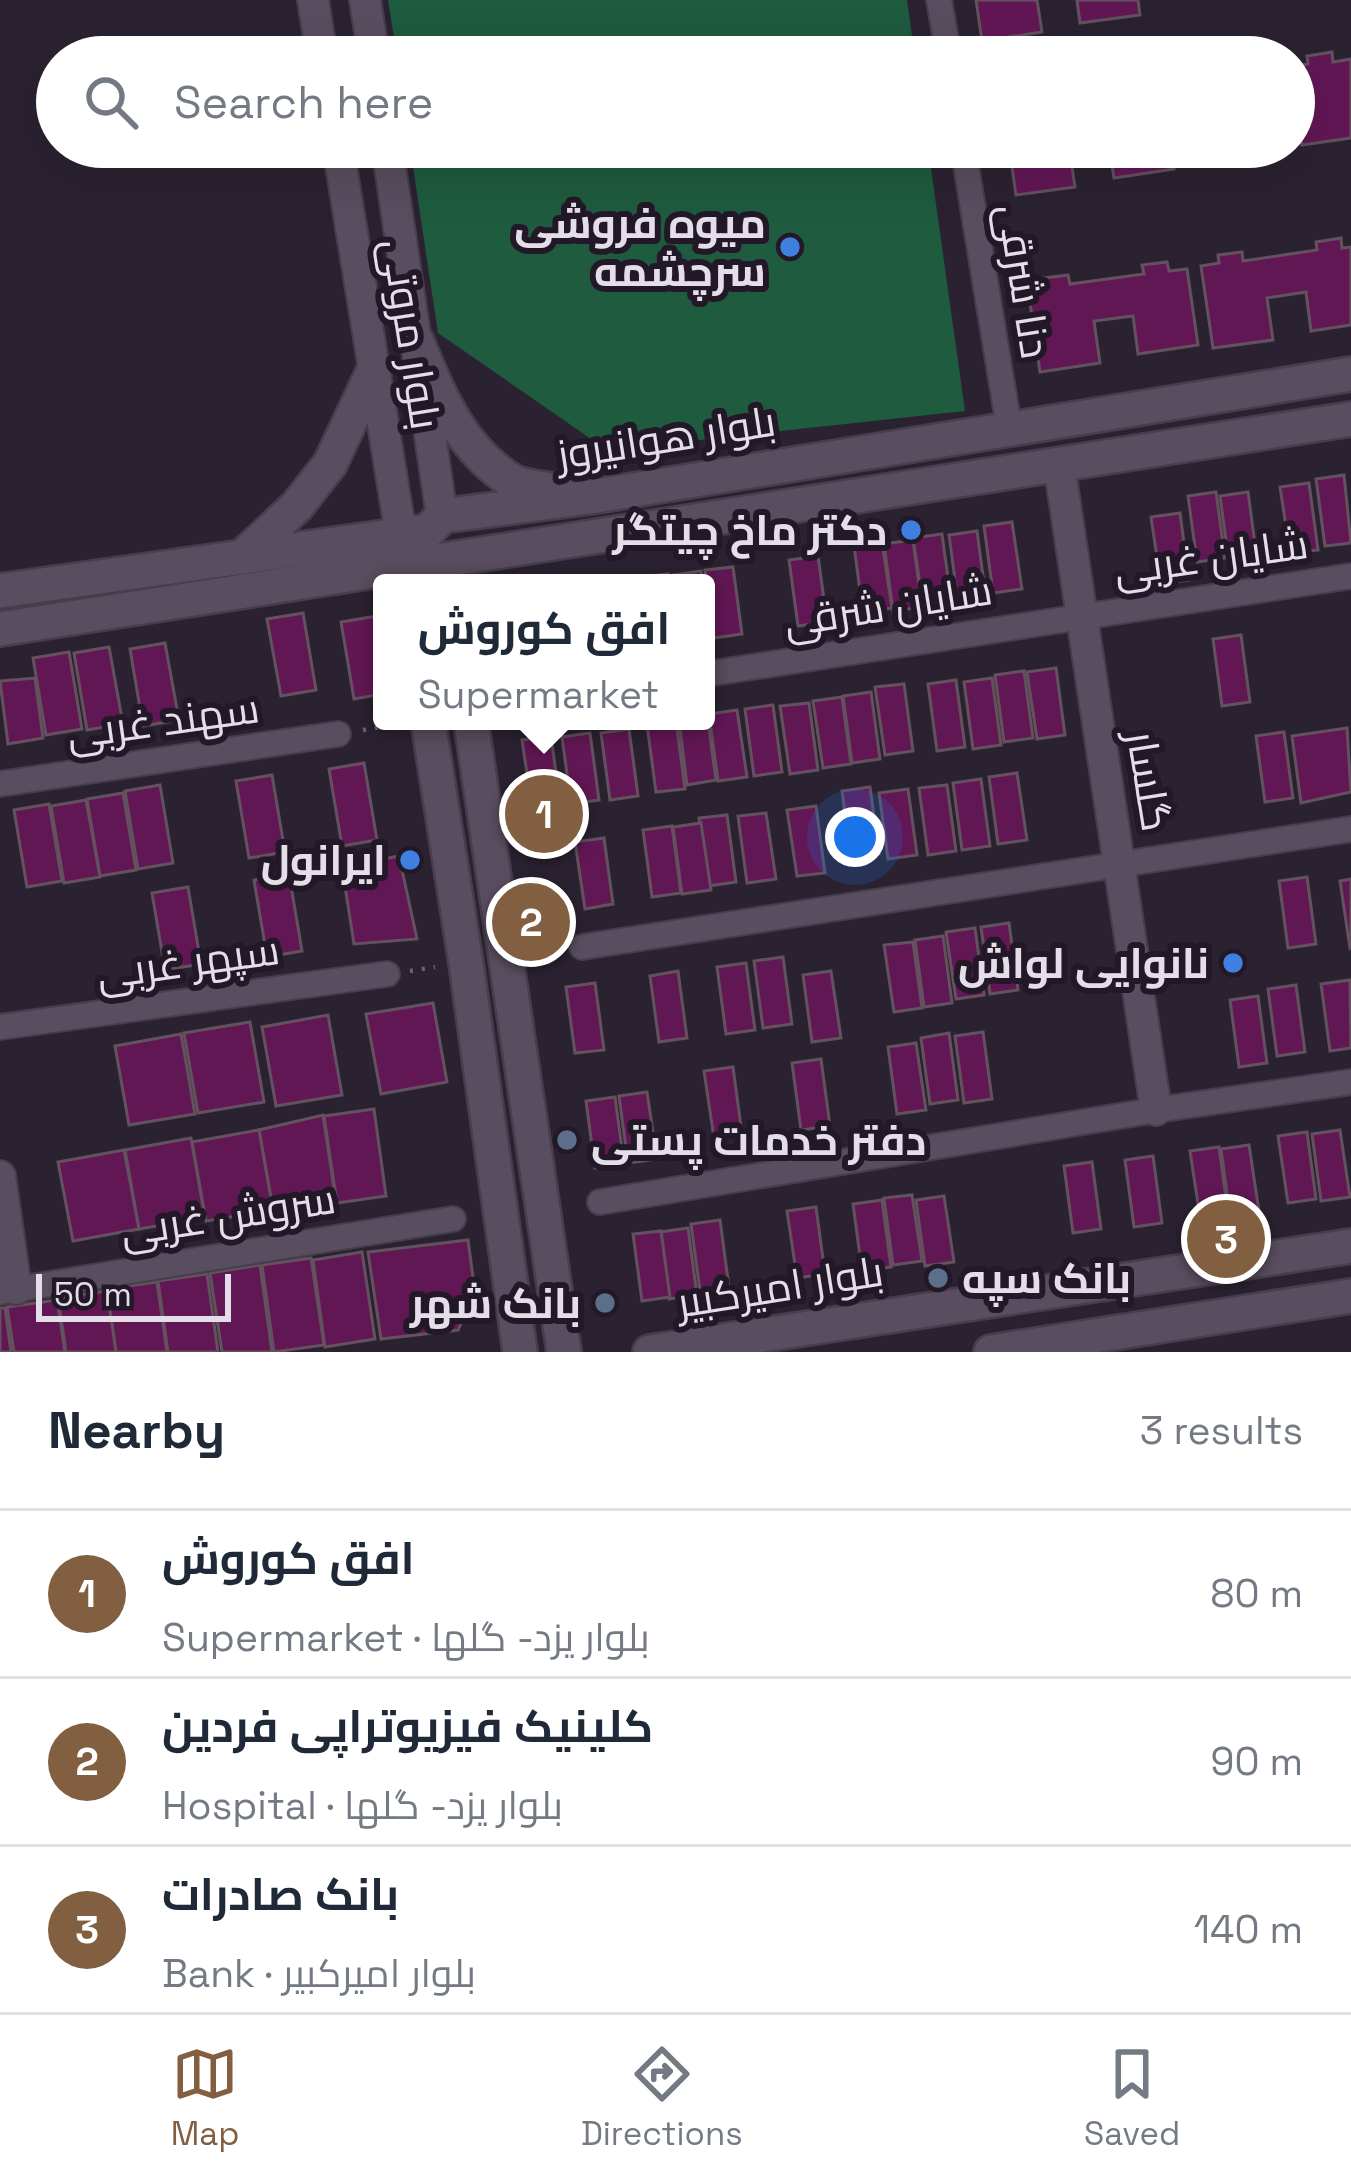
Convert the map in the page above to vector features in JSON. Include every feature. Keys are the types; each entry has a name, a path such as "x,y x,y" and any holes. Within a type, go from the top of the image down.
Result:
{"main road":[{"path":"417,342 449,417 479,452 515,483 590,497"},
{"path":"242,558 297,506 330,464 375,368"},
{"name":"بلوار هوانیروز","path":"0,590 428,531 442,516 590,497 1351,374"},
{"name":"بلوار هوانیروز","path":"449,572 1059,464 1351,419"},
{"path":"442,516 449,572"},
{"path":"401,535 406,574"},
{"name":"بلوار هوانیروز","path":"0,629 373,580"},
{"path":"429,730 520,1352"},
{"path":"472,730 564,1352"},
{"name":"بلوار امیرکبیر","path":"650,1352 1351,1246"},
{"path":"991,1352 1148,1341 1351,1296"}],"street":[{"path":"313,0 319,36"},
{"path":"365,0 371,36"},
{"path":"939,0 945,36"},
{"name":"بلوار مروتی","path":"342,168 401,535"},
{"name":"بلوار مروتی","path":"390,168 442,516"},
{"name":"دنا شرقی","path":"966,168 1009,427"},
{"name":"گلسار","path":"1059,464 1156,1110"},
{"name":"شایان غربی","path":"1082,616 1351,576"},
{"name":"شایان شرقی","path":"715,673 1082,616"},
{"name":"سهند غربی","path":"0,784 338,734"},
{"path":"582,947 1351,829"},
{"name":"سپهر غربی","path":"0,1027 387,974"},
{"path":"600,1202 1351,1082"},
{"path":"0,1176 8,1290"},
{"name":"سروش غربی","path":"8,1290 453,1219"}],"path":[{"path":"338,734 373,728"}],"green space":[{"path":"388,0 907,0 912,36 394,36"},
{"path":"413,168 931,168 965,411 607,450 438,333"}],"building":[{"path":"976,0 1037,0 1042,32 981,36"},
{"path":"1077,0 1138,0 1140,15 1080,23"},
{"path":"1332,52 1333,62 1351,59 1351,138 1315,143 1315,55"},
{"path":"1012,168 1072,168 1075,187 1016,195"},
{"path":"1112,168 1174,169 1114,178"},
{"path":"1341,238 1342,248 1351,247 1351,325 1311,331 1306,292 1267,298 1273,340 1213,348 1201,266 1219,263 1218,255 1242,252 1243,261 1317,250 1316,242"},
{"path":"1167,262 1169,271 1187,269 1198,345 1138,354 1133,316 1094,321 1100,363 1040,372 1028,289 1046,286 1044,278 1068,275 1070,284 1144,274 1142,265"},
{"path":"1344,475 1351,543 1325,546 1316,479"},
{"path":"1309,483 1318,550 1290,553 1280,487"},
{"path":"1216,492 1225,558 1197,562 1188,496"},
{"path":"1248,492 1257,559 1229,563 1220,496"},
{"path":"1180,513 1189,580 1161,584 1151,517"},
{"path":"1012,522 1022,589 993,593 984,526"},
{"path":"977,531 986,598 958,602 949,535"},
{"path":"942,534 951,600 923,604 913,538"},
{"path":"913,540 922,607 893,611 884,544"},
{"path":"882,542 892,608 863,613 854,546"},
{"path":"818,556 827,622 798,626 789,560"},
{"path":"733,567 742,634 715,638 715,574 705,570"},
{"path":"303,613 316,690 281,696 267,619"},
{"path":"373,617 373,696 354,699 341,622"},
{"path":"1241,635 1250,702 1222,706 1213,639"},
{"path":"165,643 179,720 143,726 130,649"},
{"path":"109,647 123,724 87,730 74,653"},
{"path":"69,652 82,729 46,735 33,658"},
{"path":"1056,668 1065,735 1037,739 1027,672"},
{"path":"1024,671 1033,738 1004,742 995,675"},
{"path":"35,678 43,738 8,744 0,681"},
{"path":"992,678 1001,745 973,749 964,682"},
{"path":"956,680 965,747 937,751 928,684"},
{"path":"904,684 913,751 885,755 875,687"},
{"path":"871,692 880,759 852,763 843,696"},
{"path":"842,697 851,764 823,768 813,701"},
{"path":"809,703 818,770 790,774 780,706"},
{"path":"773,705 782,772 754,776 745,709"},
{"path":"737,710 747,777 718,781 711,730 715,730 715,713"},
{"path":"1347,728 1351,792 1301,803 1292,736"},
{"path":"629,730 638,796 610,800 601,733"},
{"path":"648,730 677,730 685,789 656,792"},
{"path":"680,730 709,730 716,780 687,785"},
{"path":"1284,732 1293,798 1265,802 1256,736"},
{"path":"590,733 599,800 571,804 562,737"},
{"path":"551,736 560,803 532,807 522,740"},
{"path":"364,763 377,840 342,846 329,769"},
{"path":"1017,773 1027,840 998,844 989,777"},
{"path":"272,775 285,852 249,858 236,781"},
{"path":"981,779 990,846 962,850 953,783"},
{"path":"160,785 173,863 138,869 125,791"},
{"path":"947,785 956,851 928,855 919,788"},
{"path":"870,787 879,854 851,858 842,791"},
{"path":"908,789 917,855 888,859 879,793"},
{"path":"123,793 136,870 100,876 87,799"},
{"path":"86,800 100,877 64,883 51,806"},
{"path":"49,804 62,881 27,887 14,810"},
{"path":"816,806 825,873 797,876 787,810"},
{"path":"766,813 776,879 747,883 738,816"},
{"path":"727,815 736,882 708,886 699,818"},
{"path":"701,823 711,890 682,894 673,827"},
{"path":"672,826 681,893 652,897 643,830"},
{"path":"604,838 613,904 585,909 575,842"},
{"path":"399,856 417,939 354,944 342,867"},
{"path":"289,874 302,951 267,957 254,880"},
{"path":"1307,877 1316,944 1288,948 1279,881"},
{"path":"1351,879 1351,947 1350,948 1340,881"},
{"path":"188,887 201,964 165,970 152,893"},
{"path":"1009,923 1018,990 990,994 981,927"},
{"path":"975,928 984,995 956,999 946,932"},
{"path":"943,936 952,1003 924,1007 915,940"},
{"path":"913,942 922,1008 894,1012 884,945"},
{"path":"783,957 792,1024 763,1028 754,961"},
{"path":"746,963 755,1030 726,1034 717,967"},
{"path":"678,971 687,1038 659,1042 650,976"},
{"path":"831,971 841,1038 812,1042 803,975"},
{"path":"1350,980 1351,1048 1330,1051 1321,984"},
{"path":"595,983 604,1050 575,1053 566,987"},
{"path":"1296,985 1305,1052 1277,1056 1268,989"},
{"path":"1258,996 1267,1063 1239,1067 1230,1000"},
{"path":"433,1003 447,1082 381,1094 366,1014"},
{"path":"328,1015 342,1095 276,1106 262,1027"},
{"path":"250,1022 264,1102 198,1113 184,1033"},
{"path":"983,1032 992,1099 964,1103 955,1036"},
{"path":"949,1033 958,1100 930,1104 921,1038"},
{"path":"181,1034 195,1114 129,1125 115,1046"},
{"path":"916,1043 926,1110 897,1114 888,1047"},
{"path":"821,1059 830,1126 801,1130 792,1063"},
{"path":"733,1067 742,1134 714,1138 704,1071"},
{"path":"647,1092 657,1159 628,1163 619,1096"},
{"path":"615,1097 624,1164 595,1168 586,1101"},
{"path":"374,1109 386,1196 337,1203 324,1116"},
{"path":"323,1115 336,1202 273,1210 259,1130"},
{"path":"259,1130 273,1210 206,1221 192,1142"},
{"path":"1340,1130 1350,1197 1321,1201 1312,1134"},
{"path":"1307,1132 1316,1199 1288,1203 1278,1136"},
{"path":"191,1138 205,1218 139,1229 125,1150"},
{"path":"1249,1145 1259,1211 1230,1216 1221,1149"},
{"path":"1219,1147 1228,1213 1200,1217 1190,1151"},
{"path":"124,1150 139,1229 73,1241 58,1162"},
{"path":"1153,1156 1162,1223 1134,1227 1125,1160"},
{"path":"1092,1162 1101,1229 1073,1233 1064,1166"},
{"path":"912,1195 922,1261 893,1265 884,1198"},
{"path":"944,1196 954,1262 925,1266 916,1200"},
{"path":"882,1200 891,1267 862,1271 853,1204"},
{"path":"816,1207 825,1274 797,1278 787,1211"},
{"path":"720,1220 729,1287 700,1291 691,1224"},
{"path":"688,1228 697,1295 669,1299 660,1232"},
{"path":"661,1231 670,1297 642,1301 633,1234"},
{"path":"468,1240 475,1292 458,1330 381,1339 368,1252"},
{"path":"362,1252 375,1339 325,1347 313,1260"},
{"path":"311,1258 324,1345 274,1352 262,1265"},
{"path":"260,1265 272,1352 222,1352 210,1273"},
{"path":"207,1274 218,1352 168,1352 158,1281"},
{"path":"157,1282 167,1352 116,1352 107,1289"},
{"path":"107,1291 116,1352 66,1352 58,1298"},
{"path":"57,1300 65,1352 14,1352 7,1307"},
{"path":"0,1308 5,1308 11,1352 0,1352"}],"place":[{"name":"میوه فروشی سرچشمه","path":"790,247"},
{"name":"دکتر ماخ چیتگر","path":"911,530"},
{"name":"افق کوروش","path":"544,814"},
{"name":"ایرانول","path":"410,860"},
{"name":"کلینیک فیزیوتراپی فردین","path":"531,922"},
{"name":"نانوایی لواش","path":"1233,963"},
{"name":"دفتر خدمات پستی","path":"567,1140"},
{"name":"بانک صادرات","path":"1226,1239"},
{"name":"بانک سپه","path":"938,1278"},
{"name":"بانک شهر","path":"605,1303"}]}
